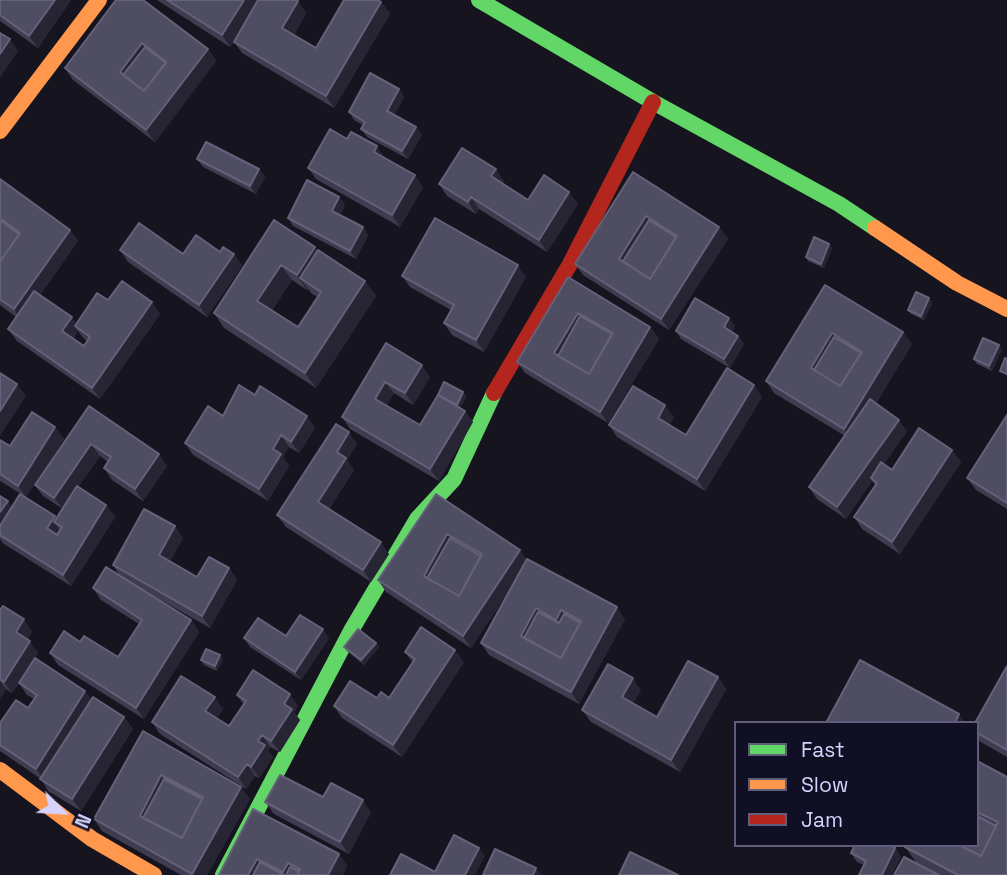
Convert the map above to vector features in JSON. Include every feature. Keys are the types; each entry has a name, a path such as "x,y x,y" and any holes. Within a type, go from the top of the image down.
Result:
{"street":[{"path":"0,131 99,0"},
{"path":"479,0 653,102 839,204 957,283 1007,309"},
{"path":"223,875 352,629 416,519 454,479 501,379 570,264 653,102"},
{"path":"0,770 92,839 154,875"}],"building":[{"path":"0,0 55,0 29,36 0,15"},
{"path":"116,0 143,0 208,49 146,130 65,68","holes":["142,43 166,62 144,91 120,72"]},
{"path":"167,0 244,0 222,35"},
{"path":"258,0 298,1 282,28 316,48 344,0 381,2 326,96 234,42"},
{"path":"0,33 10,39 0,54"},
{"path":"145,47 166,63 144,91 123,75"},
{"path":"370,73 399,89 387,111 416,127 402,151 361,129 365,122 349,112"},
{"path":"330,129 347,139 351,132 377,146 374,152 415,175 392,215 308,168"},
{"path":"206,142 259,169 250,186 197,159"},
{"path":"462,148 496,169 491,176 528,200 544,175 569,192 539,240 471,197 468,202 439,184"},
{"path":"633,172 719,227 661,319 575,264","holes":["646,216 677,236 650,279 619,259"]},
{"path":"0,179 70,230 14,309 0,299 0,262 20,233 0,218"},
{"path":"307,180 339,197 332,211 363,227 350,251 288,218"},
{"path":"435,218 518,265 476,340 444,323 454,305 402,276"},
{"path":"274,220 315,247 297,275 281,265 257,301 298,327 321,292 300,278 318,250 365,281 305,373 214,313"},
{"path":"649,220 676,237 650,279 623,261"},
{"path":"0,222 19,234 0,262"},
{"path":"139,223 183,254 196,235 220,252 223,247 234,254 199,305 120,250"},
{"path":"814,237 829,244 821,264 806,257"},
{"path":"568,277 650,327 600,412 517,362","holes":["578,313 613,333 589,374 554,353"]},
{"path":"122,281 152,302 92,388 8,329 34,291 72,317 62,331 84,346 90,337 75,326 97,293 108,300"},
{"path":"825,285 903,332 844,429 766,381","holes":["832,333 862,352 840,386 811,368"]},
{"path":"916,292 929,298 921,316 908,310"},
{"path":"695,298 729,318 724,327 738,336 724,359 676,331"},
{"path":"580,316 612,334 589,374 558,356"},
{"path":"834,337 861,353 840,386 814,370"},
{"path":"983,338 999,345 989,366 974,359"},
{"path":"386,343 422,365 405,393 385,382 375,399 420,425 438,395 465,411 430,469 342,417"},
{"path":"1005,358 1007,359 1007,374 1000,371"},
{"path":"727,368 754,385 697,479 609,425 633,386 665,405 658,418 686,435"},
{"path":"0,373 17,384 0,411"},
{"path":"444,382 463,392 457,405 438,395"},
{"path":"239,385 255,395 260,386 307,416 291,442 281,435 273,449 281,454 259,489 185,443 208,406 223,416"},
{"path":"870,399 899,420 837,507 809,487"},
{"path":"89,406 159,454 135,489 104,468 111,457 91,444 54,498 35,485"},
{"path":"32,412 55,427 18,486 0,474 0,440 10,446"},
{"path":"1007,415 1007,503 967,478"},
{"path":"336,424 349,432 337,452 346,458 318,502 381,542 363,570 277,515"},
{"path":"919,428 952,450 892,542 854,517 877,483 871,478 881,462 892,470"},
{"path":"77,486 106,505 63,575 0,535 0,526 20,494 55,516 47,528 57,535 62,527 54,522"},
{"path":"436,494 520,550 463,636 378,580","holes":["447,534 482,554 459,596 424,576"]},
{"path":"0,496 8,501 0,512"},
{"path":"144,509 175,526 159,555 197,577 209,557 229,568 202,616 113,565"},
{"path":"450,538 481,556 459,596 427,578"},
{"path":"527,559 617,607 571,692 481,643","holes":["536,608 556,620 561,610 581,621 561,658 521,636"]},
{"path":"106,567 191,620 136,708 50,653 64,631 80,642 84,636 118,657 142,620 93,588"},
{"path":"3,606 24,619 16,632 30,641 4,682 0,679 0,610"},
{"path":"538,612 559,623 564,614 580,623 561,658 524,638"},
{"path":"300,615 323,629 295,672 244,638 258,618 286,636"},
{"path":"421,627 455,650 393,745 334,706 350,681 377,698 381,692 389,698 415,659 405,652"},
{"path":"358,629 376,643 361,660 344,647"},
{"path":"206,649 220,655 215,666 201,660"},
{"path":"35,658 85,691 36,769 0,745 0,723 16,700 28,708 37,695 19,683"},
{"path":"860,660 959,714 956,721 827,721"},
{"path":"688,661 718,677 671,760 582,710 608,664 633,678 622,697 657,717"},
{"path":"1007,666 1007,750 979,734 979,721 976,721"},
{"path":"253,670 290,694 284,704 292,709 271,741 262,735 258,741 265,745 251,767 247,764 238,777 152,722 181,676 215,697 205,711 229,726 246,701 237,695"},
{"path":"93,697 124,717 72,799 40,779"},
{"path":"143,731 241,787 192,874 94,819","holes":["161,775 203,797 182,838 140,816"]},
{"path":"979,762 1007,777 1007,875 958,875 905,847 963,847 981,856 998,822 979,813"},
{"path":"280,775 323,797 331,783 363,800 340,842 265,802"},
{"path":"164,779 202,799 182,838 143,818"},
{"path":"253,809 339,854 328,875 297,875 300,869 288,863 283,872 257,859 248,875 219,875"},
{"path":"979,817 996,826 981,856 963,847 979,847"},
{"path":"454,835 479,848 465,875 390,875 401,854 435,872"},
{"path":"854,847 895,848 882,875 859,875 866,861 851,853"},
{"path":"495,849 536,868 533,875 483,875"},
{"path":"630,852 678,875 619,875"},
{"path":"904,857 939,875 894,875"},
{"path":"260,862 284,875 253,875"},
{"path":"290,867 299,871 297,875 286,875"}],"traffic: fast":[{"path":"479,0 653,102 839,204 875,228"},
{"path":"223,875 352,629 417,519 454,479 494,393"}],"traffic: slow":[{"path":"0,131 99,0"},
{"path":"875,228 957,283 1007,309"},
{"path":"0,770 92,839 154,875"}],"traffic: jam":[{"path":"494,393 570,264 653,102"}]}
